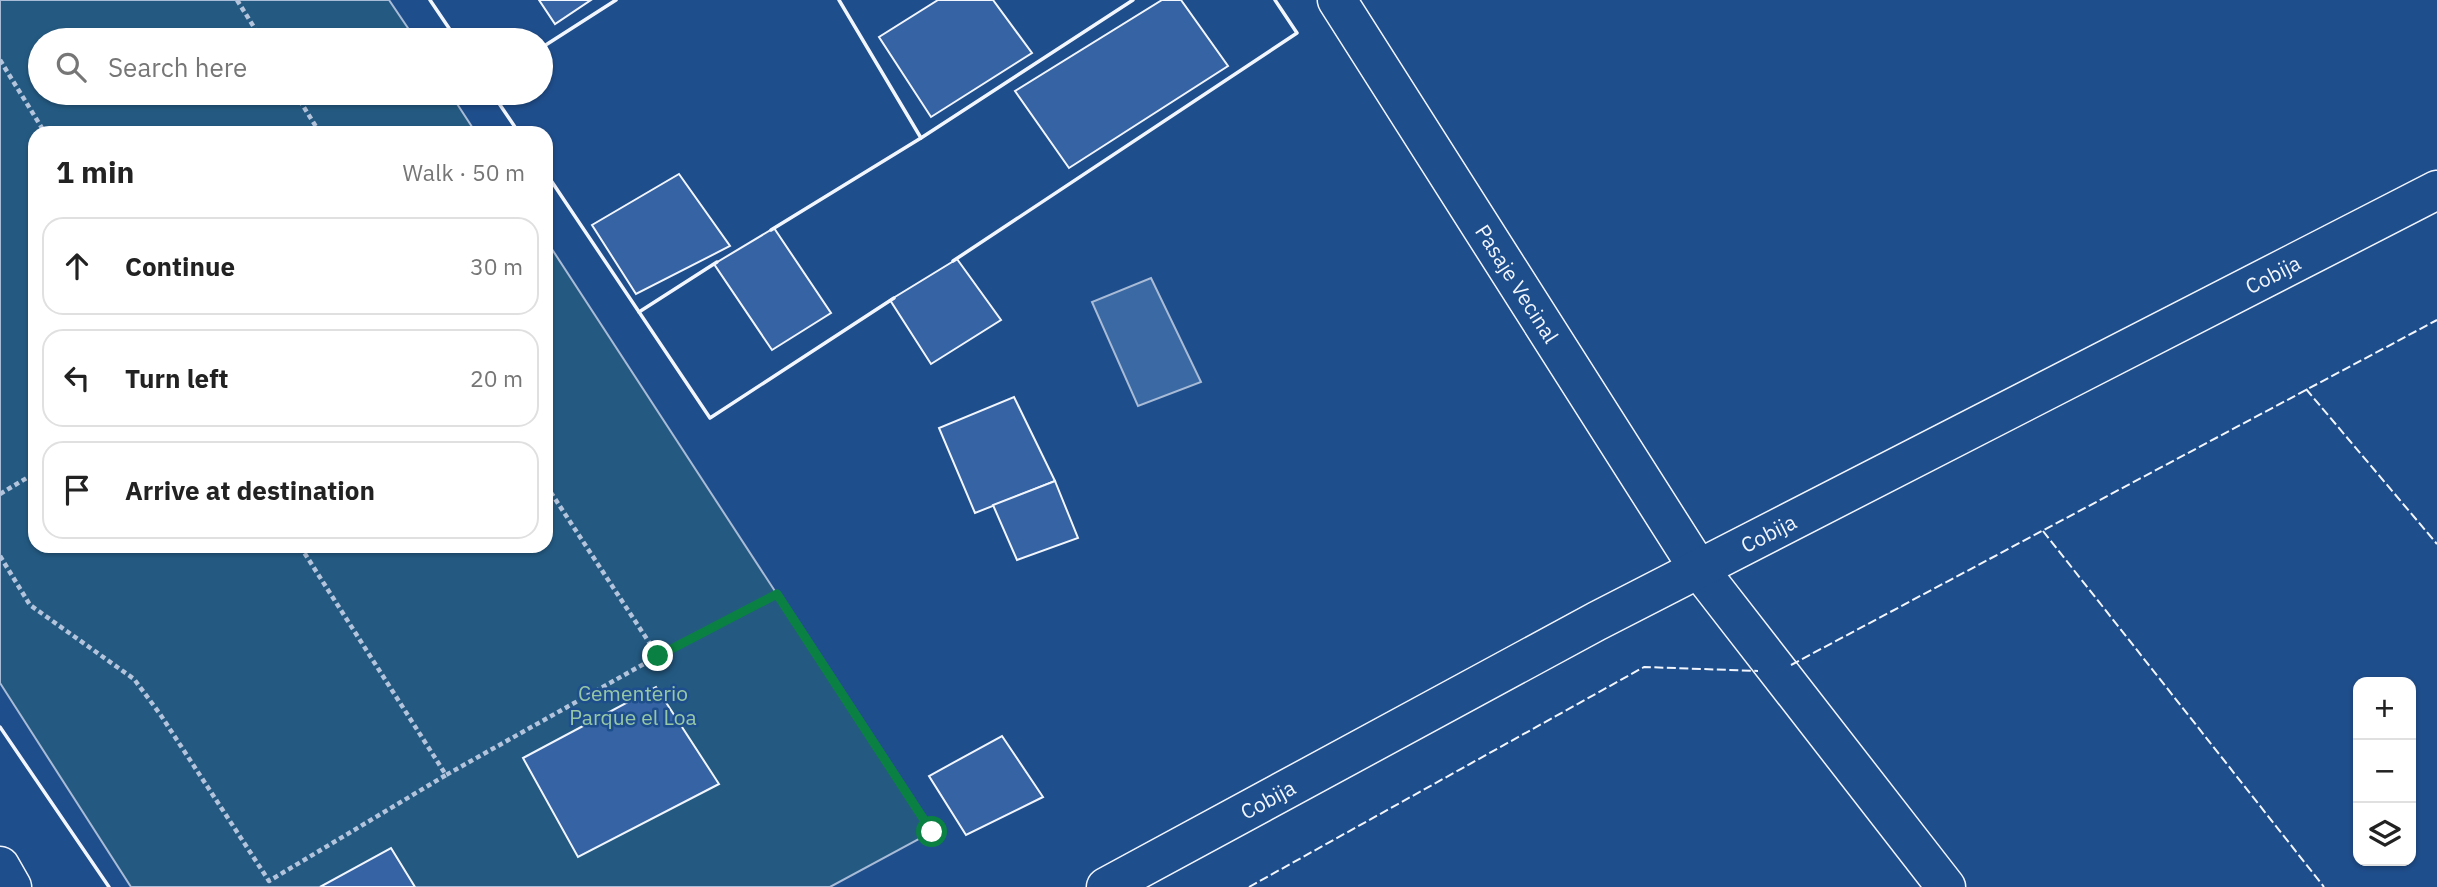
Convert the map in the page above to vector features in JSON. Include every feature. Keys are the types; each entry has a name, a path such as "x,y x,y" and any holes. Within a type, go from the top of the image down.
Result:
{"street":[{"name":"Pasaje Vecinal","path":"1337,0 1698,568 1946,887"},
{"name":"Cobija","path":"1106,887 1698,568 2437,190"},
{"path":"0,866 12,887"}],"path":[{"path":"237,0 254,28"},
{"path":"0,60 28,104"},
{"path":"28,105 42,126"},
{"path":"302,105 316,126"},
{"path":"0,494 28,477"},
{"path":"553,496 658,656"},
{"path":"304,553 446,775"},
{"path":"0,556 30,605 134,679 160,714 269,881 446,775 658,656 777,594 932,832"}],"green space":[{"name":"Cementerio Parque el Loa","path":"0,0 389,0 408,28 28,28 28,105 458,105 471,126 28,126 28,553 553,553 553,251 932,832 830,887 131,887 0,683"}],"shaded area":[{"path":"1151,278 1201,382 1138,406 1092,302"}],"building":[{"path":"539,0 591,0 555,24"},
{"path":"938,0 993,0 1032,53 931,117 879,37"},
{"path":"1162,0 1181,0 1228,66 1069,168 1015,91"},
{"path":"679,174 730,246 636,294 592,225"},
{"path":"774,228 831,313 772,350 714,264"},
{"path":"957,259 1001,320 931,364 890,300"},
{"path":"1014,397 1055,481 975,513 939,428"},
{"path":"1055,481 1078,538 1017,560 993,505"},
{"path":"656,687 719,784 578,857 523,758"},
{"path":"1002,736 1043,797 966,835 929,776"},
{"path":"391,848 415,887 320,887"}],"fence":[{"path":"1791,665 2437,320"},
{"path":"2306,389 2437,544"},
{"path":"2043,531 2324,887"},
{"path":"1249,887 1644,667 1758,671"}],"wall":[{"path":"430,0 449,28"},
{"path":"553,40 616,0"},
{"path":"839,0 921,138 1133,0"},
{"path":"953,261 1297,33 1275,0"},
{"path":"500,105 514,126"},
{"path":"771,230 921,138"},
{"path":"553,183 710,418 894,298"},
{"path":"639,312 717,262"},
{"path":"0,727 109,887"}],"route":[{"path":"658,656 777,594 932,832"}]}
